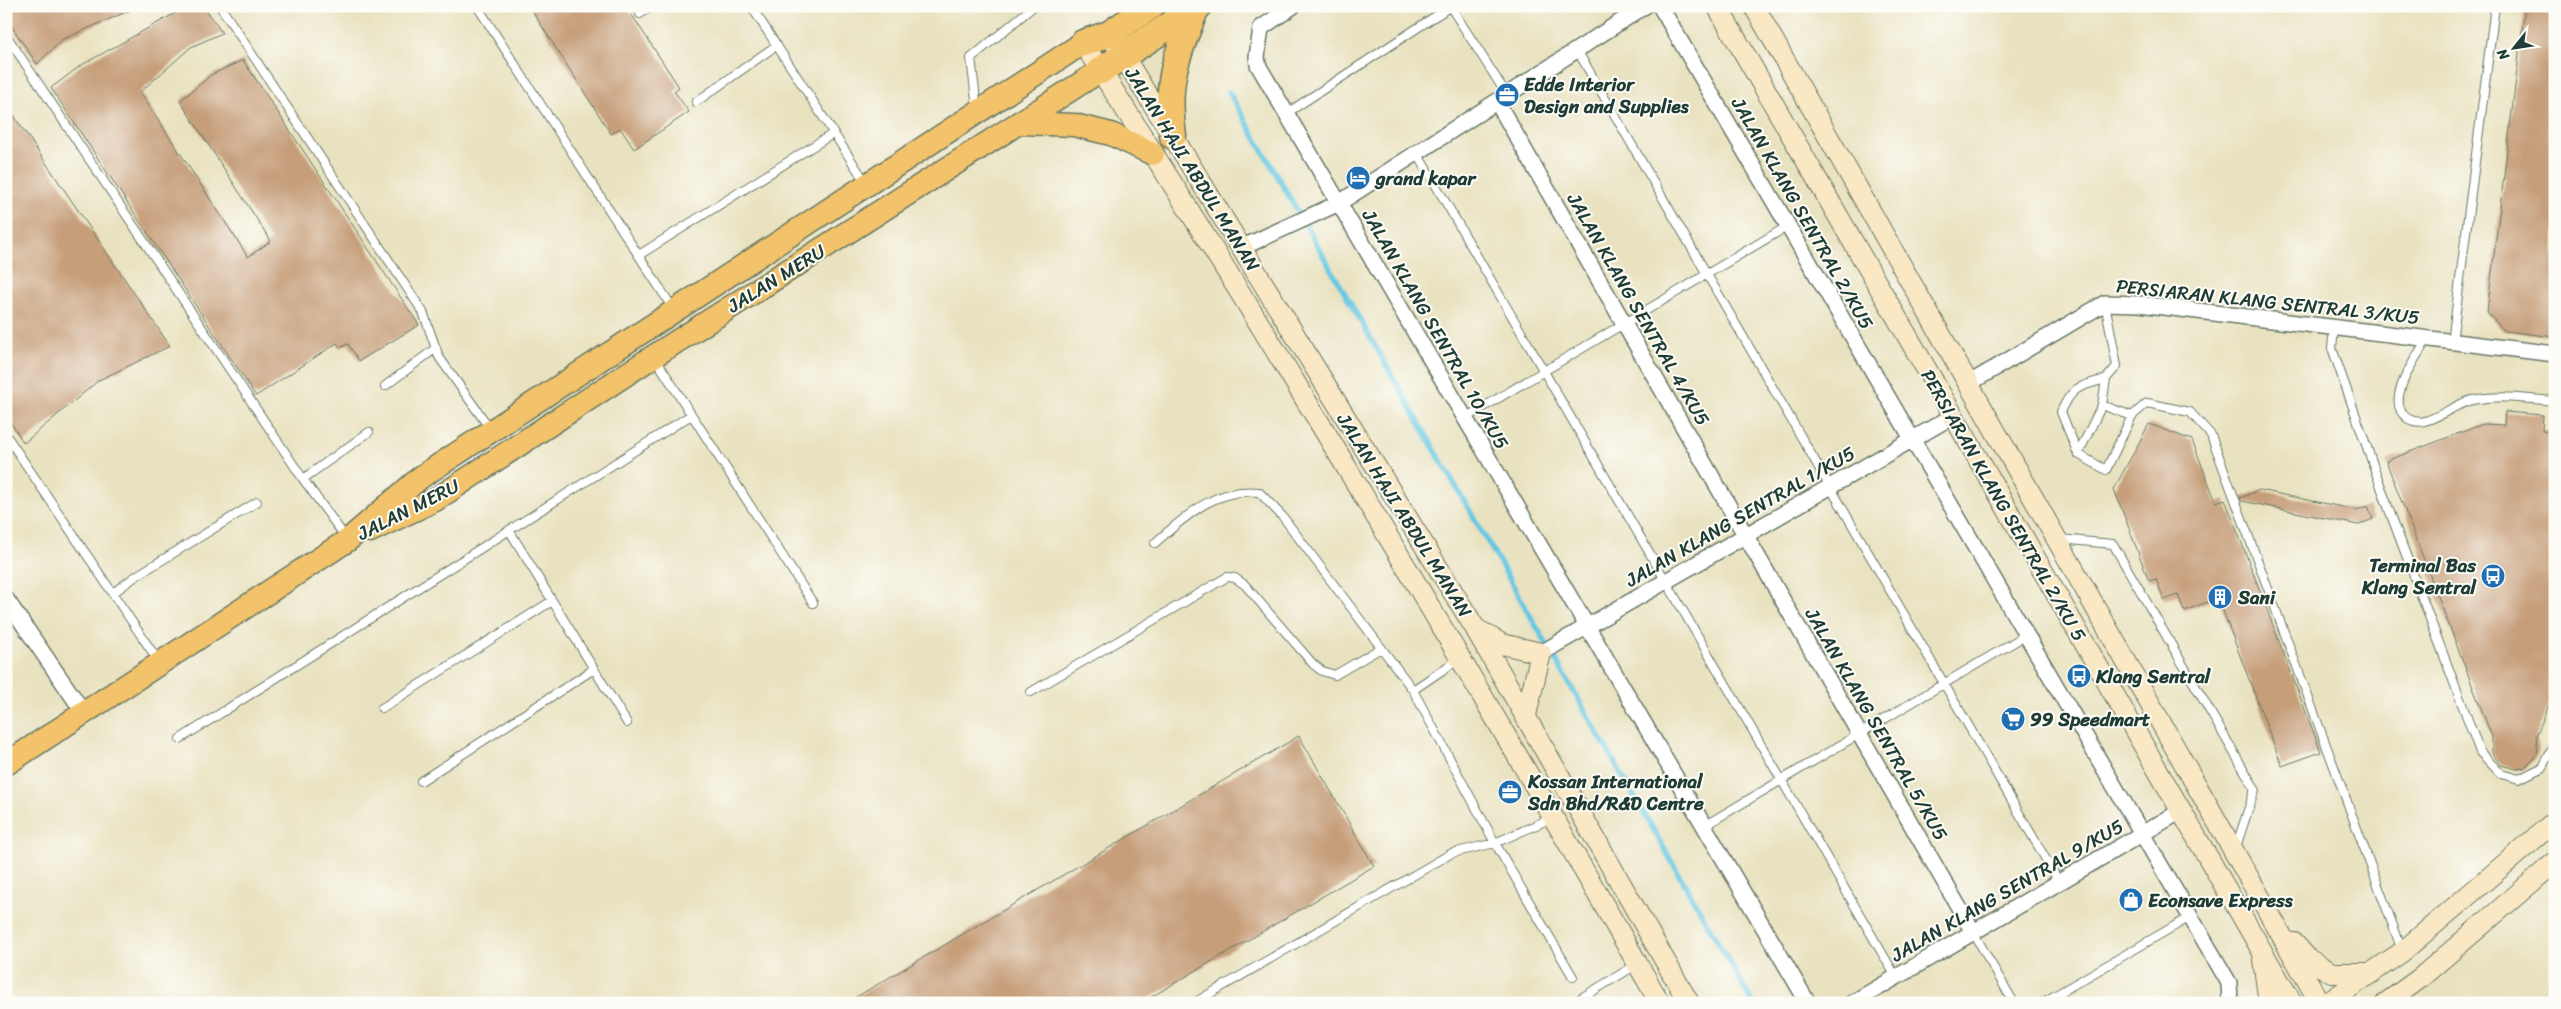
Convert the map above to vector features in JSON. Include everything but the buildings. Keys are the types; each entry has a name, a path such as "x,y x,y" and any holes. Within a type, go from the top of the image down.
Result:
{"highway":[{"name":"JALAN MERU","path":"1083,44 1109,34 1151,6"},
{"name":"JALAN MERU","path":"1100,71 1198,7"},
{"path":"1173,136 1169,110 1175,59 1198,7"}],"main road":[{"name":"JALAN MERU","path":"6,764 348,540 421,477 1083,44"},
{"name":"JALAN MERU","path":"348,540 435,500 654,356 1100,71"},
{"path":"1021,123 1074,125 1111,134 1154,154"}],"street":[{"name":"JALAN KLANG SENTRAL 10/KU5","path":"1293,6 1261,28 1257,57 1258,65 1808,1003"},
{"path":"1241,248 1339,203 1644,6"},
{"name":"JALAN KLANG SENTRAL 2/KU5","path":"1660,6 2228,983 2230,1003"},
{"name":"PERSIARAN KLANG SENTRAL 2/KU 5","path":"1754,6 2056,539 2235,849 2320,1003"},
{"name":"PERSIARAN KLANG SENTRAL 2/KU 5","path":"1722,12 1786,128 2292,1003"},
{"name":"JALAN HAJI ABDUL MANAN","path":"1109,34 1475,628 1689,1003"},
{"name":"JALAN HAJI ABDUL MANAN","path":"1083,44 1154,154 1460,658 1554,817 1660,1003"},
{"name":"JALAN KLANG SENTRAL 4/KU5","path":"1502,98 1624,323 1746,536"},
{"path":"1786,128 1814,112"},
{"name":"PERSIARAN KLANG SENTRAL 3/KU5","path":"1968,384 2105,303 2140,304 2555,354"},
{"name":"JALAN KLANG SENTRAL 1/KU5","path":"1541,653 1831,488 1953,416"},
{"name":"JALAN KLANG SENTRAL 5/KU5","path":"1746,536 1973,932"},
{"path":"6,599 84,713"},
{"path":"1475,628 1502,644 1541,653 1526,715"},
{"name":"JALAN KLANG SENTRAL 9/KU5","path":"1852,1003 2181,811"},
{"path":"2327,1003 2402,952 2555,822"},
{"path":"2386,1003 2419,979 2555,862"},
{"path":"2278,927 2308,959 2332,973 2372,973"},
{"path":"2261,948 2269,1003"}],"lane":[{"path":"220,6 423,312 439,358 492,432"},
{"path":"477,6 675,311"},
{"path":"640,14 651,6"},
{"path":"751,6 868,184"},
{"path":"977,113 971,58 1034,6"},
{"path":"1287,114 1450,6 1502,98"},
{"path":"2452,342 2495,6"},
{"path":"6,35 302,479 348,540"},
{"path":"696,102 777,45"},
{"path":"1577,50 2059,882"},
{"path":"639,255 834,133"},
{"path":"1417,153 1896,977"},
{"path":"1465,418 1788,226"},
{"path":"2078,454 2102,405 2106,379 2116,366 2105,303"},
{"path":"2329,327 2332,348 2388,507 2480,752 2501,774 2520,778 2543,767 2555,744"},
{"path":"2427,339 2399,389 2398,403 2403,415 2412,421 2424,422 2476,399 2498,397 2555,401"},
{"path":"385,386 436,348"},
{"path":"654,356 813,603"},
{"path":"2106,379 2078,387 2068,396 2061,412 2078,454 2106,470 2132,416 2147,403 2190,412 2211,435 2402,952"},
{"path":"2102,405 2132,416"},
{"path":"180,739 691,415"},
{"path":"302,479 369,432"},
{"path":"6,435 160,664"},
{"path":"1155,544 1195,509 1215,499 1248,491 1259,492 1284,517 1414,690 1495,842 1573,977"},
{"path":"114,593 136,576 257,502"},
{"path":"509,530 627,723"},
{"path":"2056,539 2113,544 2255,789 2235,849"},
{"path":"1031,692 1227,577 1235,578 1245,585 1313,664 1322,671 1334,675 1381,648"},
{"path":"382,708 552,601"},
{"path":"1704,826 2026,635"},
{"path":"1414,690 1460,658"},
{"path":"422,781 594,669"},
{"path":"1194,1003 1452,852 1495,842 1554,817"},
{"path":"2042,1003 2190,917"},
{"path":"1973,932 2014,1003"},
{"path":"1572,1003 1638,964"}],"waterway":[{"path":"1229,92 1753,1003"}],"place":[{"name":"Edde Interior Design and Supplies","path":"1507,95"},
{"name":"grand kapar","path":"1358,178"},
{"name":"Terminal Bas Klang Sentral","path":"2493,576"},
{"name":"Sani","path":"2220,597"},
{"name":"Klang Sentral","path":"2079,676"},
{"name":"99 Speedmart","path":"2013,719"},
{"name":"Kossan International Sdn Bhd/R&D Centre","path":"1510,792"},
{"name":"Econsave Express","path":"2131,900"}]}
